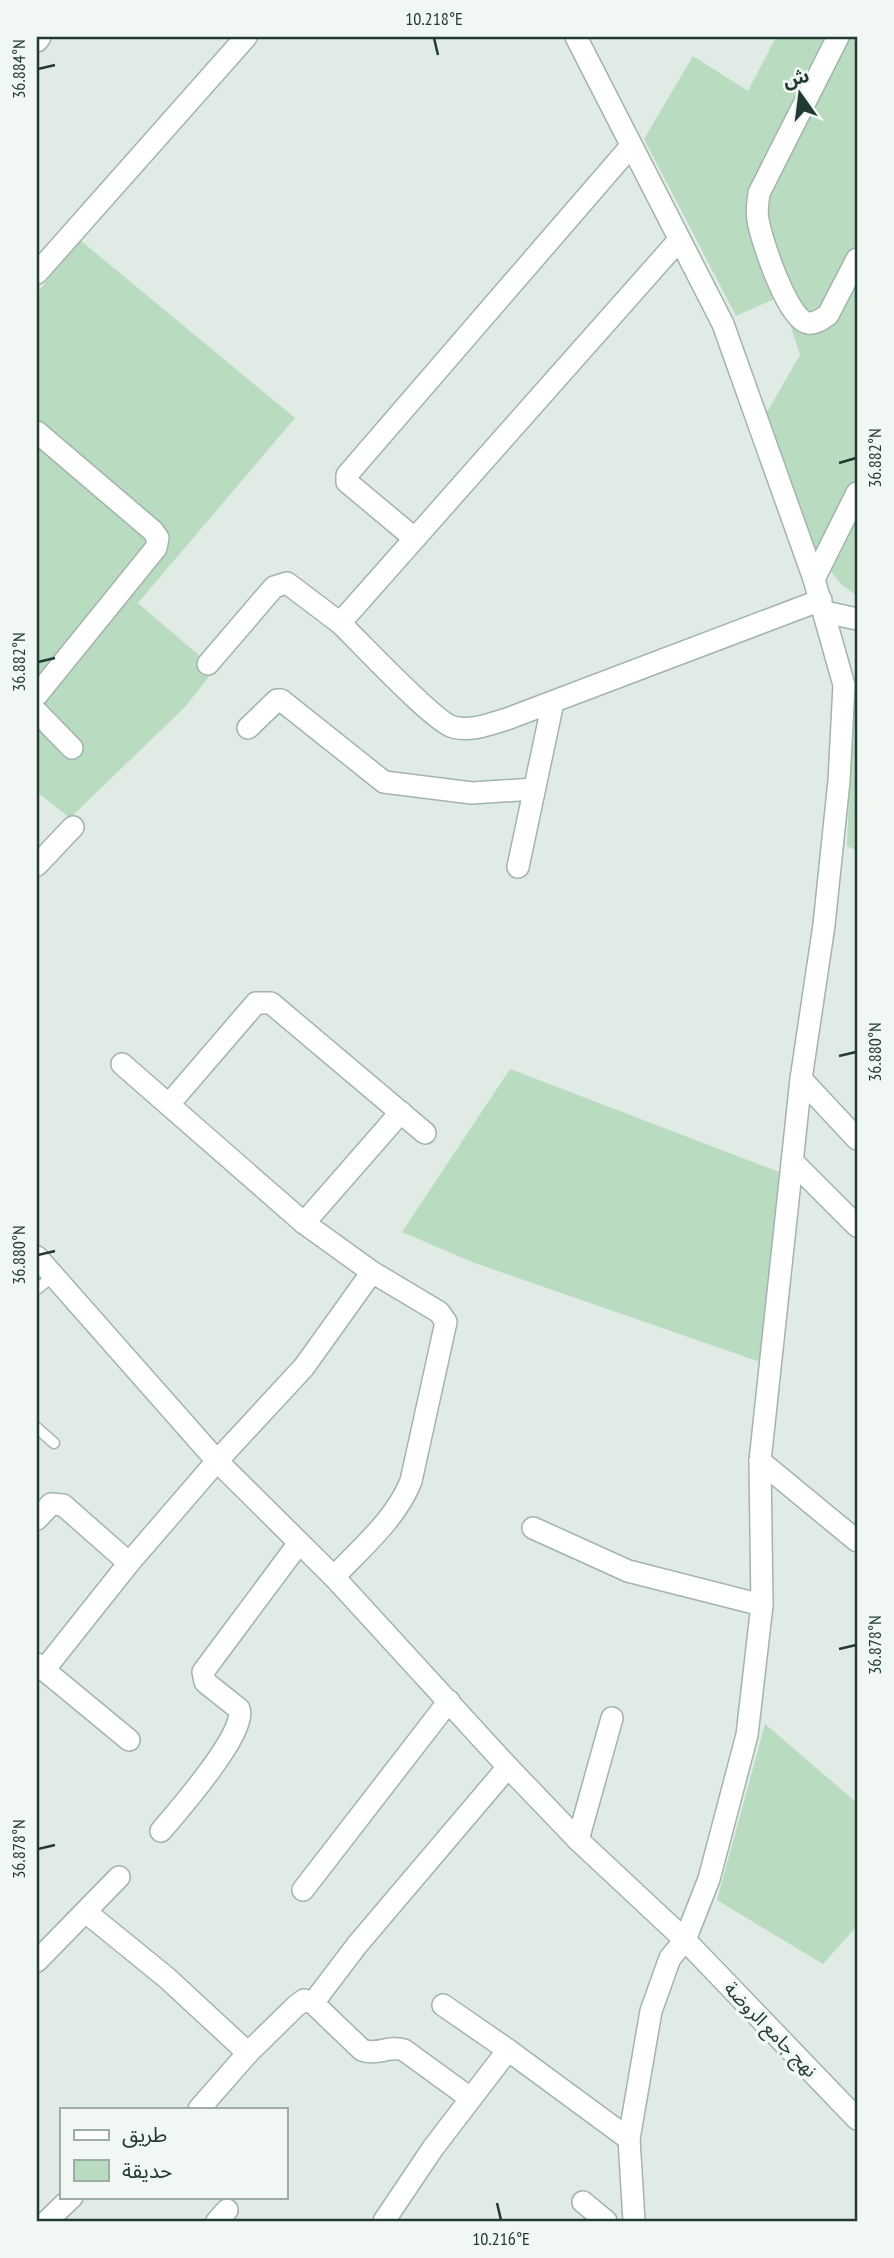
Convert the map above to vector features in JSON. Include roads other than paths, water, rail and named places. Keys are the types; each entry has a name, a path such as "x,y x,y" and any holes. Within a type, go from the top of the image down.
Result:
{"street":[{"path":"37,41 40,37"},
{"path":"37,273 246,37"},
{"path":"576,37 723,324 851,682 828,886 801,1079 760,1461 762,1605 747,1735 709,1879 685,1940 670,1958 660,1981 636,2085 629,2139 634,2221"},
{"path":"838,37 760,193 757,210 779,280 799,319 807,323 819,321 828,315 857,259"},
{"path":"414,538 347,482 347,475 631,146"},
{"path":"341,623 679,240"},
{"path":"37,432 158,538 156,548 37,695"},
{"path":"814,579 857,494"},
{"path":"208,664 274,587 287,583 341,623 447,725 463,728 485,726 823,606 857,619"},
{"path":"248,728 277,700 281,700 384,782 472,793 534,789"},
{"path":"518,867 553,702"},
{"path":"37,712 72,748"},
{"path":"37,865 72,827"},
{"path":"170,1103 256,1003 263,1000 271,1003 425,1133"},
{"path":"122,1064 170,1103 304,1223 372,1272 439,1312 446,1322 411,1481 405,1496 394,1514 334,1577"},
{"path":"801,1079 857,1139"},
{"path":"304,1223 401,1112"},
{"path":"794,1163 857,1226"},
{"name":"نهج جامع الروضة","path":"37,1257 45,1283 217,1461 334,1577 578,1840 685,1940 857,2119"},
{"path":"129,1740 40,1667 217,1461 304,1367 372,1272"},
{"path":"760,1461 857,1541"},
{"path":"37,1519 51,1504 64,1505 129,1563"},
{"path":"533,1528 628,1571 762,1605"},
{"path":"161,1831 201,1782 241,1724 240,1709 205,1682 203,1672 299,1543"},
{"path":"303,1890 449,1701"},
{"path":"578,1840 612,1717"},
{"path":"313,2003 357,1945 508,1767"},
{"path":"37,1961 87,1913 119,1877"},
{"path":"87,1913 167,1978 248,2053"},
{"path":"200,2108 248,2053 300,2002 313,2003 362,2050 370,2053 398,2048 404,2050 470,2098"},
{"path":"443,2005 629,2139"},
{"path":"384,2221 470,2098 508,2050"},
{"path":"47,2221 71,2198"},
{"path":"583,2202 606,2221"}],"lane":[{"path":"37,1428 54,1443"}]}
